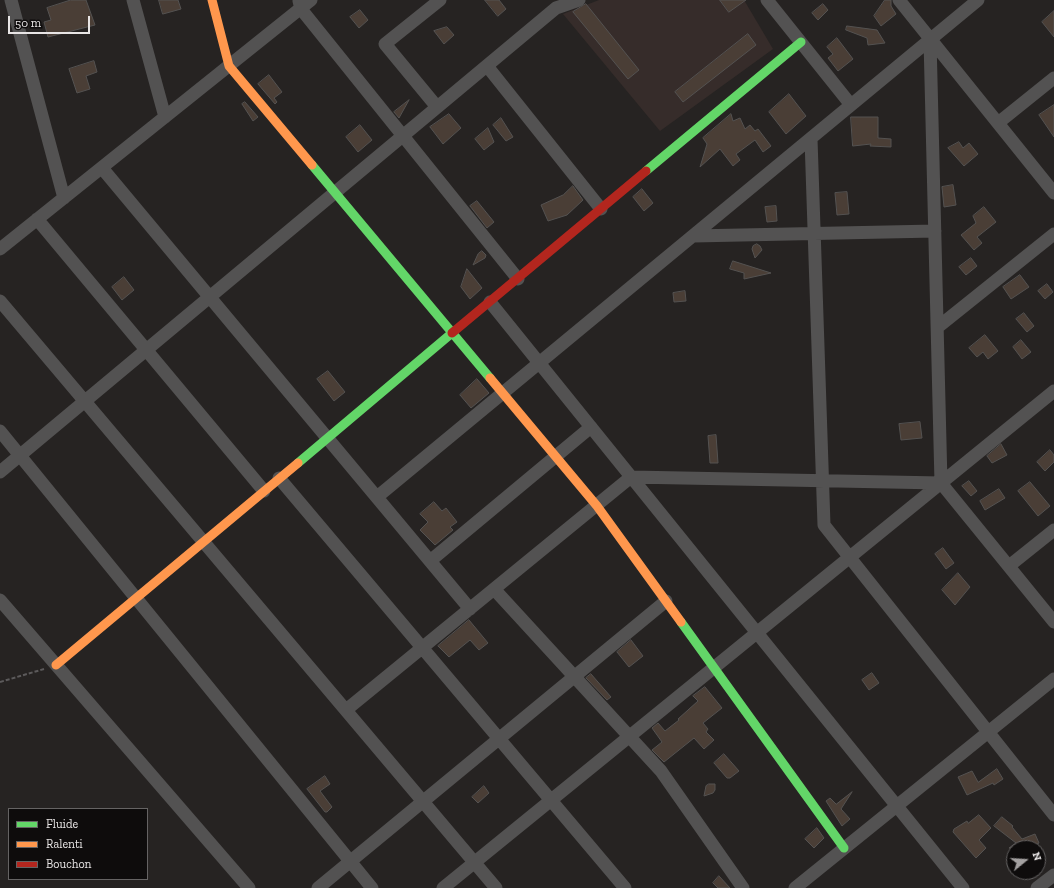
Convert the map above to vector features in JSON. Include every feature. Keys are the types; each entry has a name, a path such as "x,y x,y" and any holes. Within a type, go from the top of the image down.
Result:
{"street":[{"path":"11,0 64,198"},
{"path":"133,0 165,117"},
{"path":"212,0 229,66 597,506 844,848"},
{"path":"0,249 229,66 299,4 311,0"},
{"path":"437,107 385,44 440,0"},
{"path":"0,472 556,8 579,0"},
{"path":"767,0 851,105"},
{"path":"899,0 1054,193"},
{"path":"377,497 978,0"},
{"path":"299,4 518,279"},
{"path":"930,40 941,483 1054,622"},
{"path":"56,665 800,42"},
{"path":"487,66 602,209"},
{"path":"998,123 1054,78"},
{"path":"811,139 824,525 1054,815"},
{"path":"102,168 470,609"},
{"path":"37,219 264,491"},
{"path":"693,236 935,231"},
{"path":"938,327 1054,234"},
{"path":"0,301 496,888"},
{"path":"490,302 963,888"},
{"path":"443,888 1054,391"},
{"path":"430,561 591,427"},
{"path":"0,432 372,888"},
{"path":"346,710 631,477 941,483"},
{"path":"279,478 625,888"},
{"path":"1008,566 1054,530"},
{"path":"494,589 661,771 743,888"},
{"path":"0,600 249,888"},
{"path":"318,888 666,601"},
{"path":"795,888 1054,679"},
{"path":"1037,888 1054,874"}],"path":[{"path":"0,682 56,665"}],"shaded area":[{"path":"599,0 744,0 773,49 660,131 563,14"}],"building":[{"path":"71,0 86,0 95,25 48,37 44,22 51,20 47,8"},
{"path":"159,0 178,0 181,9 163,14"},
{"path":"485,0 499,0 506,9 498,16"},
{"path":"720,0 746,0 729,12"},
{"path":"885,0 891,0 891,6 896,14 881,26 874,16"},
{"path":"586,4 639,70 628,79 573,12"},
{"path":"823,4 828,10 818,20 812,13"},
{"path":"360,10 368,20 359,28 350,17"},
{"path":"1054,11 1054,37 1042,22"},
{"path":"847,26 877,30 885,43 868,45 867,38 846,30"},
{"path":"447,27 454,35 444,44 434,31"},
{"path":"748,34 756,45 683,102 675,92"},
{"path":"837,38 853,59 838,71 828,58 833,54 827,47"},
{"path":"94,61 97,72 86,76 90,89 77,93 69,69"},
{"path":"269,75 282,92 274,98 277,102 275,104 258,84"},
{"path":"789,94 806,116 786,134 769,112"},
{"path":"409,100 399,118 394,112"},
{"path":"245,102 258,117 253,121 242,104"},
{"path":"1054,105 1054,137 1039,115"},
{"path":"449,114 461,128 443,144 430,127"},
{"path":"731,114 733,121 740,118 745,129 750,125 755,131 758,129 771,146 763,152 755,140 736,154 740,160 733,166 720,149 700,167 707,144 703,138"},
{"path":"851,117 878,117 878,138 891,139 891,147 870,146 871,144 853,146"},
{"path":"501,118 513,137 506,141 493,125"},
{"path":"360,125 372,140 358,152 346,137"},
{"path":"488,128 494,142 484,150 475,139"},
{"path":"959,142 963,148 969,143 978,154 964,166 948,148"},
{"path":"953,185 956,205 944,207 942,187"},
{"path":"573,186 583,200 567,215 548,221 541,205 563,195"},
{"path":"642,189 653,203 644,211 633,197"},
{"path":"847,192 849,214 837,215 835,193"},
{"path":"477,201 494,222 487,228 470,206"},
{"path":"776,206 777,221 767,222 765,207"},
{"path":"984,207 996,222 977,237 982,243 974,250 961,235 976,223 973,216"},
{"path":"757,244 762,250 755,258 752,249 753,246"},
{"path":"482,251 486,255 485,258 473,265 478,254"},
{"path":"971,258 977,266 966,275 959,267"},
{"path":"733,261 771,273 744,279 744,273 730,269"},
{"path":"467,269 482,288 470,299 461,287"},
{"path":"1020,275 1029,287 1011,299 1003,287"},
{"path":"124,277 134,290 122,300 112,287"},
{"path":"1047,284 1053,292 1045,299 1038,291"},
{"path":"685,291 686,301 674,302 673,293"},
{"path":"1024,313 1034,326 1027,332 1016,319"},
{"path":"985,335 998,351 988,359 983,352 977,357 969,348"},
{"path":"1021,340 1031,352 1022,359 1013,347"},
{"path":"328,371 345,392 334,401 317,379"},
{"path":"477,379 489,393 471,408 460,395"},
{"path":"920,422 922,438 901,440 899,424"},
{"path":"716,435 718,463 710,463 708,436"},
{"path":"1001,444 1007,455 992,463 987,456"},
{"path":"1050,450 1054,455 1054,462 1045,471 1037,462"},
{"path":"969,481 977,491 971,496 962,486"},
{"path":"1030,482 1050,506 1038,516 1018,491"},
{"path":"999,489 1005,498 985,510 980,501"},
{"path":"434,502 442,511 446,508 457,522 450,527 453,530 435,545 420,530 428,522 420,514"},
{"path":"943,548 954,563 946,569 935,554"},
{"path":"958,573 970,587 955,605 942,590"},
{"path":"469,620 488,643 479,650 470,640 449,657 438,646"},
{"path":"631,640 643,656 629,667 617,652"},
{"path":"872,673 879,683 869,690 862,680"},
{"path":"591,674 611,697 607,700 586,678"},
{"path":"705,687 722,708 703,723 708,729 706,732 714,740 704,749 694,738 664,762 652,750 662,742 652,728 658,723 665,731 679,720 678,719 698,701 693,696"},
{"path":"724,754 739,771 730,778 727,778 714,763"},
{"path":"997,769 1003,779 994,785 993,783 967,795 958,777 972,771 978,782"},
{"path":"325,776 330,784 320,791 332,807 327,812 325,812 307,789"},
{"path":"709,784 715,784 715,790 713,793 704,796 706,786"},
{"path":"484,786 489,793 478,803 472,797"},
{"path":"852,792 841,809 850,819 842,826 826,801 830,798 836,804"},
{"path":"979,815 991,828 979,840 986,848 976,858 953,832 954,829 967,821 968,823"},
{"path":"1002,817 1013,826 1012,827 1022,839 1035,834 1038,840 1012,840 994,826"},
{"path":"817,828 824,838 814,848 805,839"},
{"path":"719,876 730,888 718,888 713,883"}],"traffic: fast":[{"path":"646,171 801,42"},
{"path":"312,165 490,378"},
{"path":"298,463 452,333"},
{"path":"681,622 844,848"}],"traffic: slow":[{"path":"212,0 229,66 312,165"},
{"path":"490,378 597,506 681,622"},
{"path":"56,665 298,463"}],"traffic: jam":[{"path":"452,333 646,171"}]}
